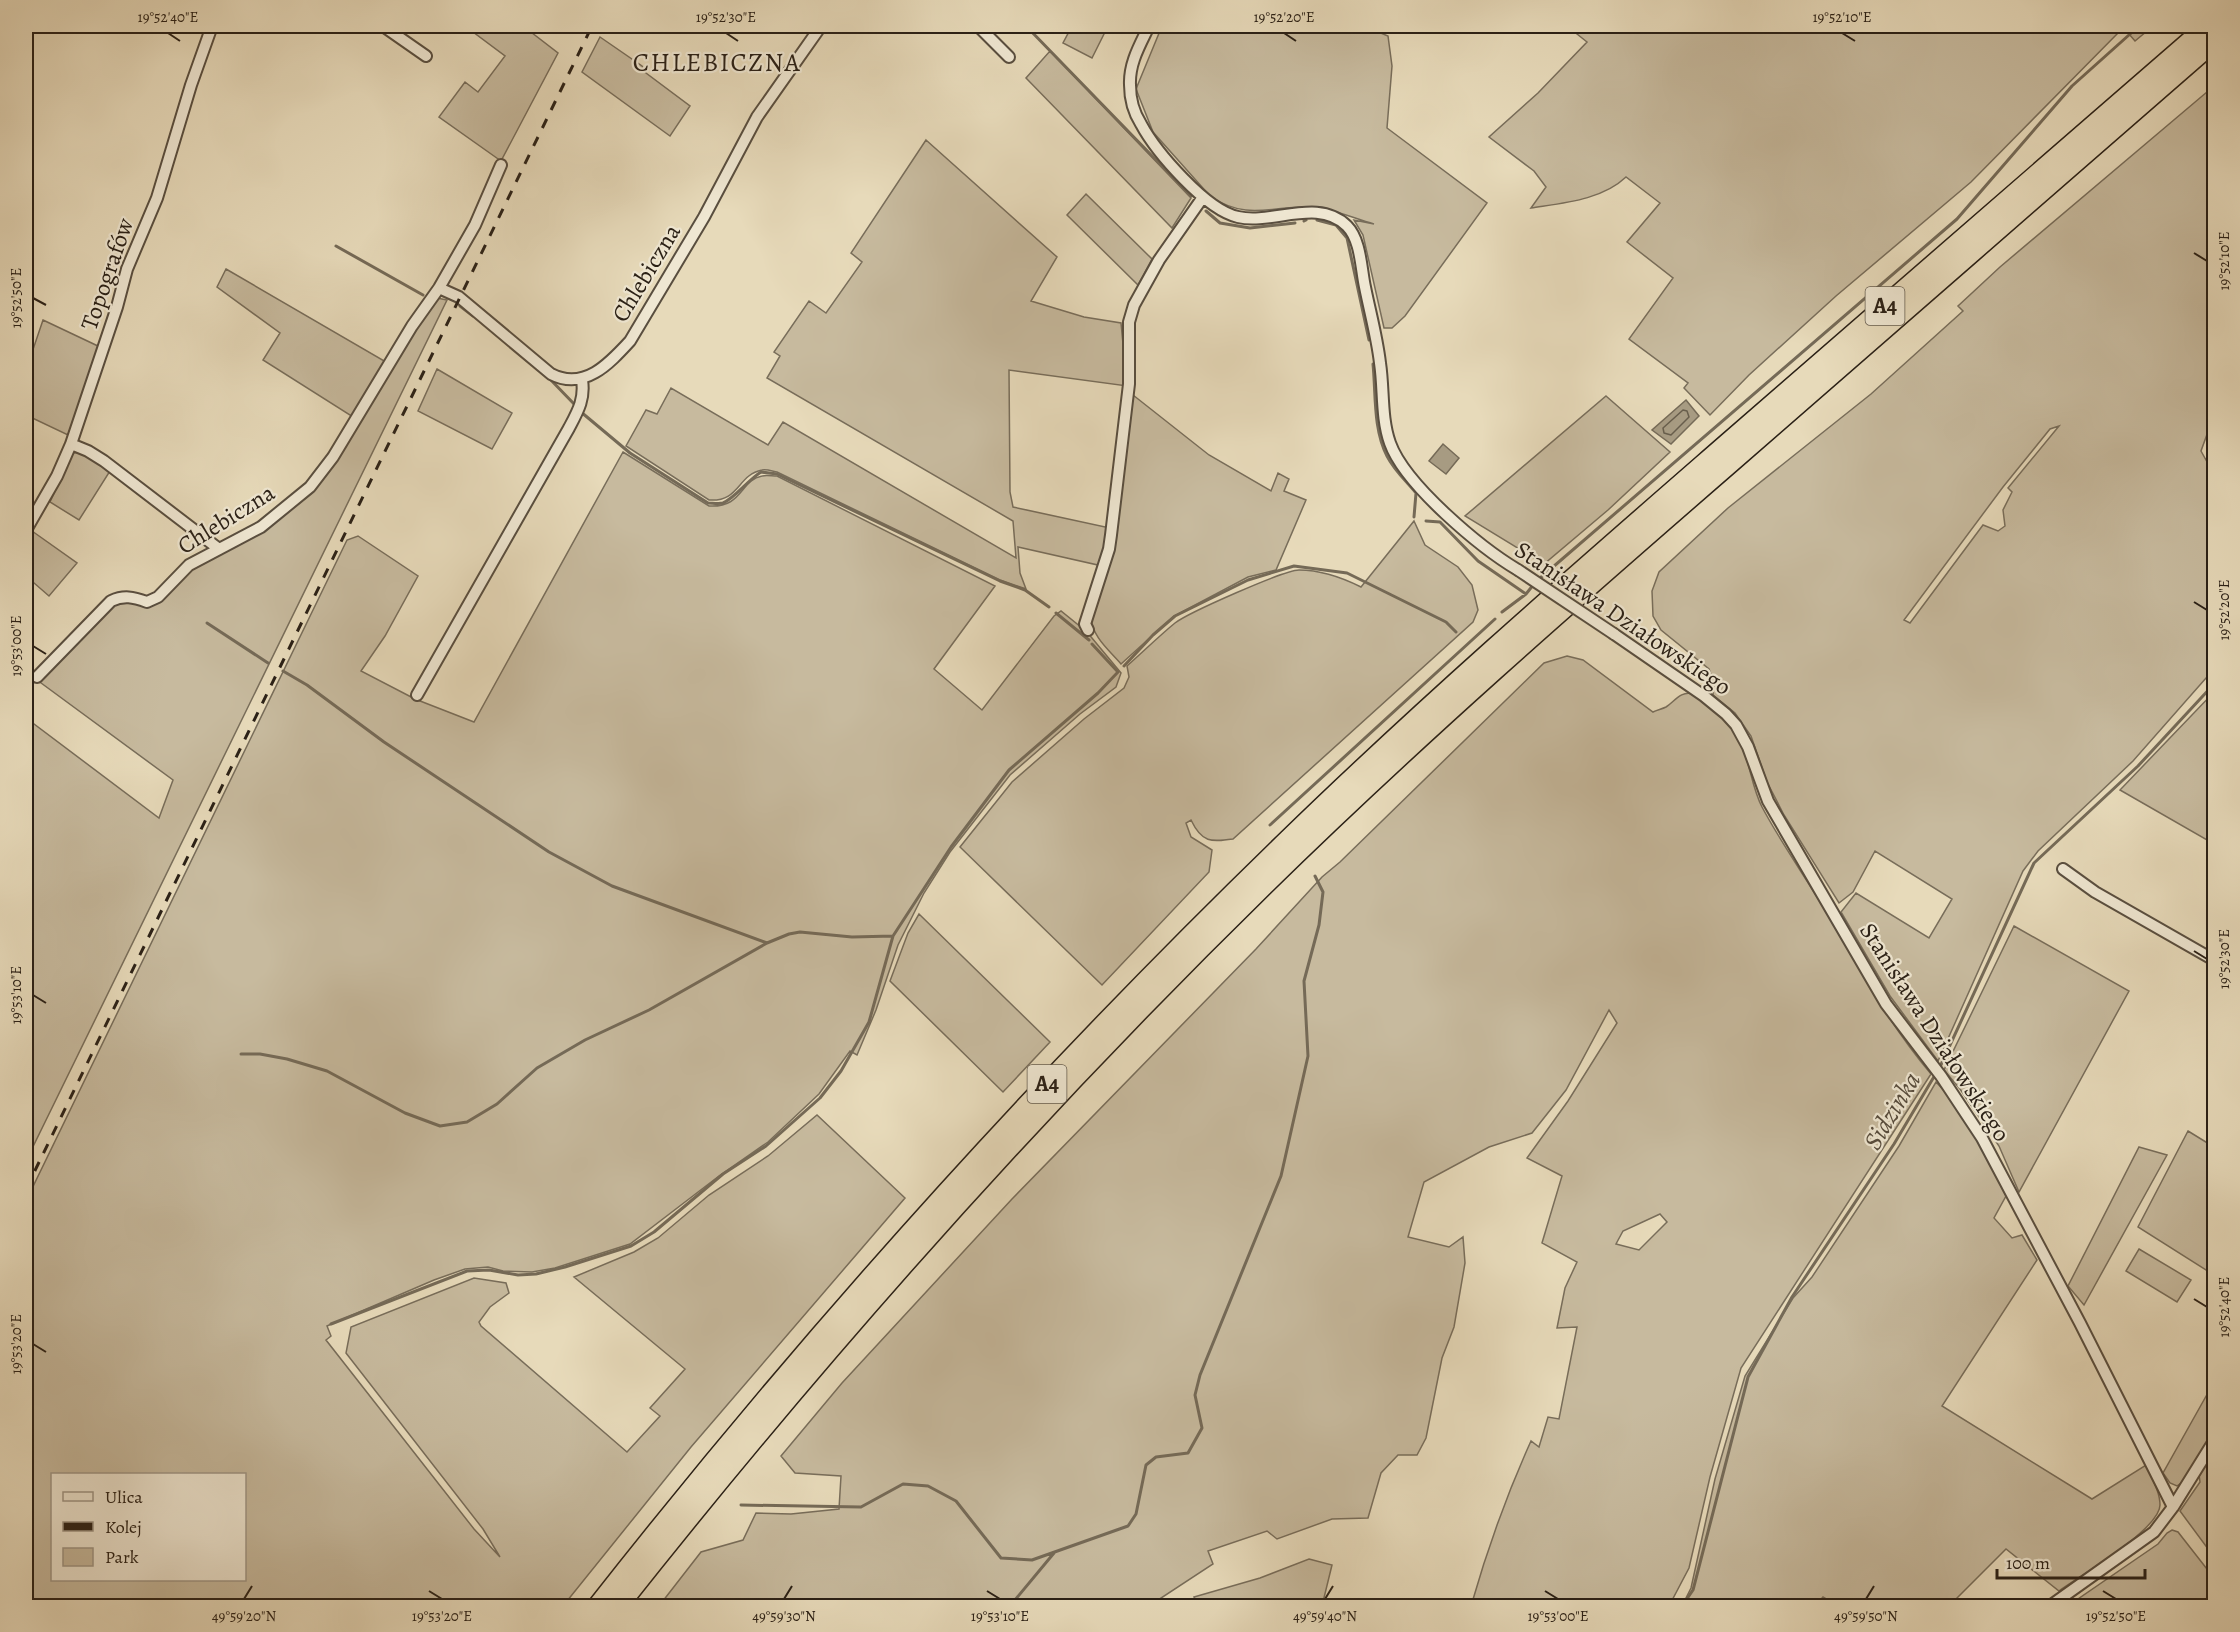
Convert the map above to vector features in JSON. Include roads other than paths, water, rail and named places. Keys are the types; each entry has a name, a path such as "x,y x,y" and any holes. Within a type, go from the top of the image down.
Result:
{"highway":[{"name":"A4","path":"597,1606 767,1397 916,1226 1086,1042 1224,901 1365,765 1522,622 2207,26"},
{"name":"A4","path":"619,1606 772,1417 909,1259 1098,1054 1264,886 1497,667 2214,42"}],"street":[{"name":"Topografów","path":"26,530 57,476 71,444 115,313 127,269 157,198 191,85 212,26"},
{"path":"383,26 426,56"},
{"name":"Chlebiczna","path":"582,380 620,352 630,341 704,217 758,117 821,26"},
{"path":"978,26 1009,57"},
{"name":"Stanisława Działowskiego","path":"1149,26 1130,73 1134,106 1140,124 1154,143 1203,197 1222,211 1239,217 1268,218 1312,213 1333,217 1349,228 1356,243 1378,351 1386,429 1395,454 1410,474 1451,517 1491,553 1704,696 1736,725 1748,747 1768,801 1886,1004 1967,1113 2004,1179 2173,1507"},
{"name":"Chlebiczna","path":"37,677 111,601 121,597 134,597 147,602 158,597 189,565 261,527 310,487 333,457 412,326 439,288 475,225 501,165"},
{"path":"1088,630 1085,624 1109,549 1111,535 1129,384 1129,322 1134,305 1159,260 1203,197"},
{"path":"417,695 569,428 584,393 582,380 561,379 551,374 459,297 439,288"},
{"path":"71,444 104,461 219,549"},
{"path":"2063,869 2095,892 2214,960"},
{"path":"2050,1606 2154,1532 2173,1507 2214,1441"}],"water":[{"path":"1686,400 1699,416 1671,444 1652,430"},
{"path":"1443,444 1459,458 1446,474 1429,461"}],"waterway":[{"path":"1026,26 1191,196"},
{"path":"1539,579 1957,219 2072,86 2139,26"},
{"path":"1206,211 1220,223 1250,228 1295,223"},
{"path":"1317,220 1336,225 1347,238 1369,340"},
{"path":"336,246 423,295"},
{"path":"460,306 473,316"},
{"path":"1373,364 1379,434 1390,461 1416,493 1414,517"},
{"path":"548,377 576,406"},
{"path":"581,412 630,453 708,503 728,501 761,472 777,474 1000,581 1025,590 1049,607"},
{"path":"1426,521 1440,522 1478,561 1526,594"},
{"path":"1124,666 1153,635 1175,616 1248,580 1294,566 1347,573 1446,622 1456,632"},
{"path":"1502,612 1526,594 1534,584"},
{"path":"1056,613 1089,640"},
{"path":"1270,825 1495,619"},
{"path":"207,623 268,663"},
{"path":"331,1324 467,1271 489,1270 518,1275 536,1274 631,1246 654,1232 723,1174 766,1146 820,1098 841,1071 869,1022 893,936 951,847 1009,770 1098,693 1118,672 1092,644"},
{"path":"283,671 307,685 384,742 549,852 612,886 767,943"},
{"name":"Sidzinka","path":"1939,1069 2034,863 2138,766 2214,684"},
{"path":"741,1505 861,1507 903,1484 928,1486 956,1501 1001,1558 1032,1560 1128,1526 1136,1514 1146,1465 1156,1457 1188,1453 1202,1428 1195,1395 1200,1375 1281,1176 1308,1056 1304,981 1319,925 1323,892 1315,876"},
{"path":"241,1054 260,1054 287,1059 327,1071 405,1113 440,1126 467,1122 497,1104 537,1068 585,1040 649,1010 767,943 800,932 852,937 893,936"},
{"name":"Sidzinka","path":"1682,1606 1693,1590 1748,1377 1792,1297 1894,1144 1935,1075"},
{"path":"1010,1606 1054,1553"}],"railway":[{"path":"26,1189 592,26"}],"district":[{"name":"CHLEBICZNA","path":"717,62"}]}
